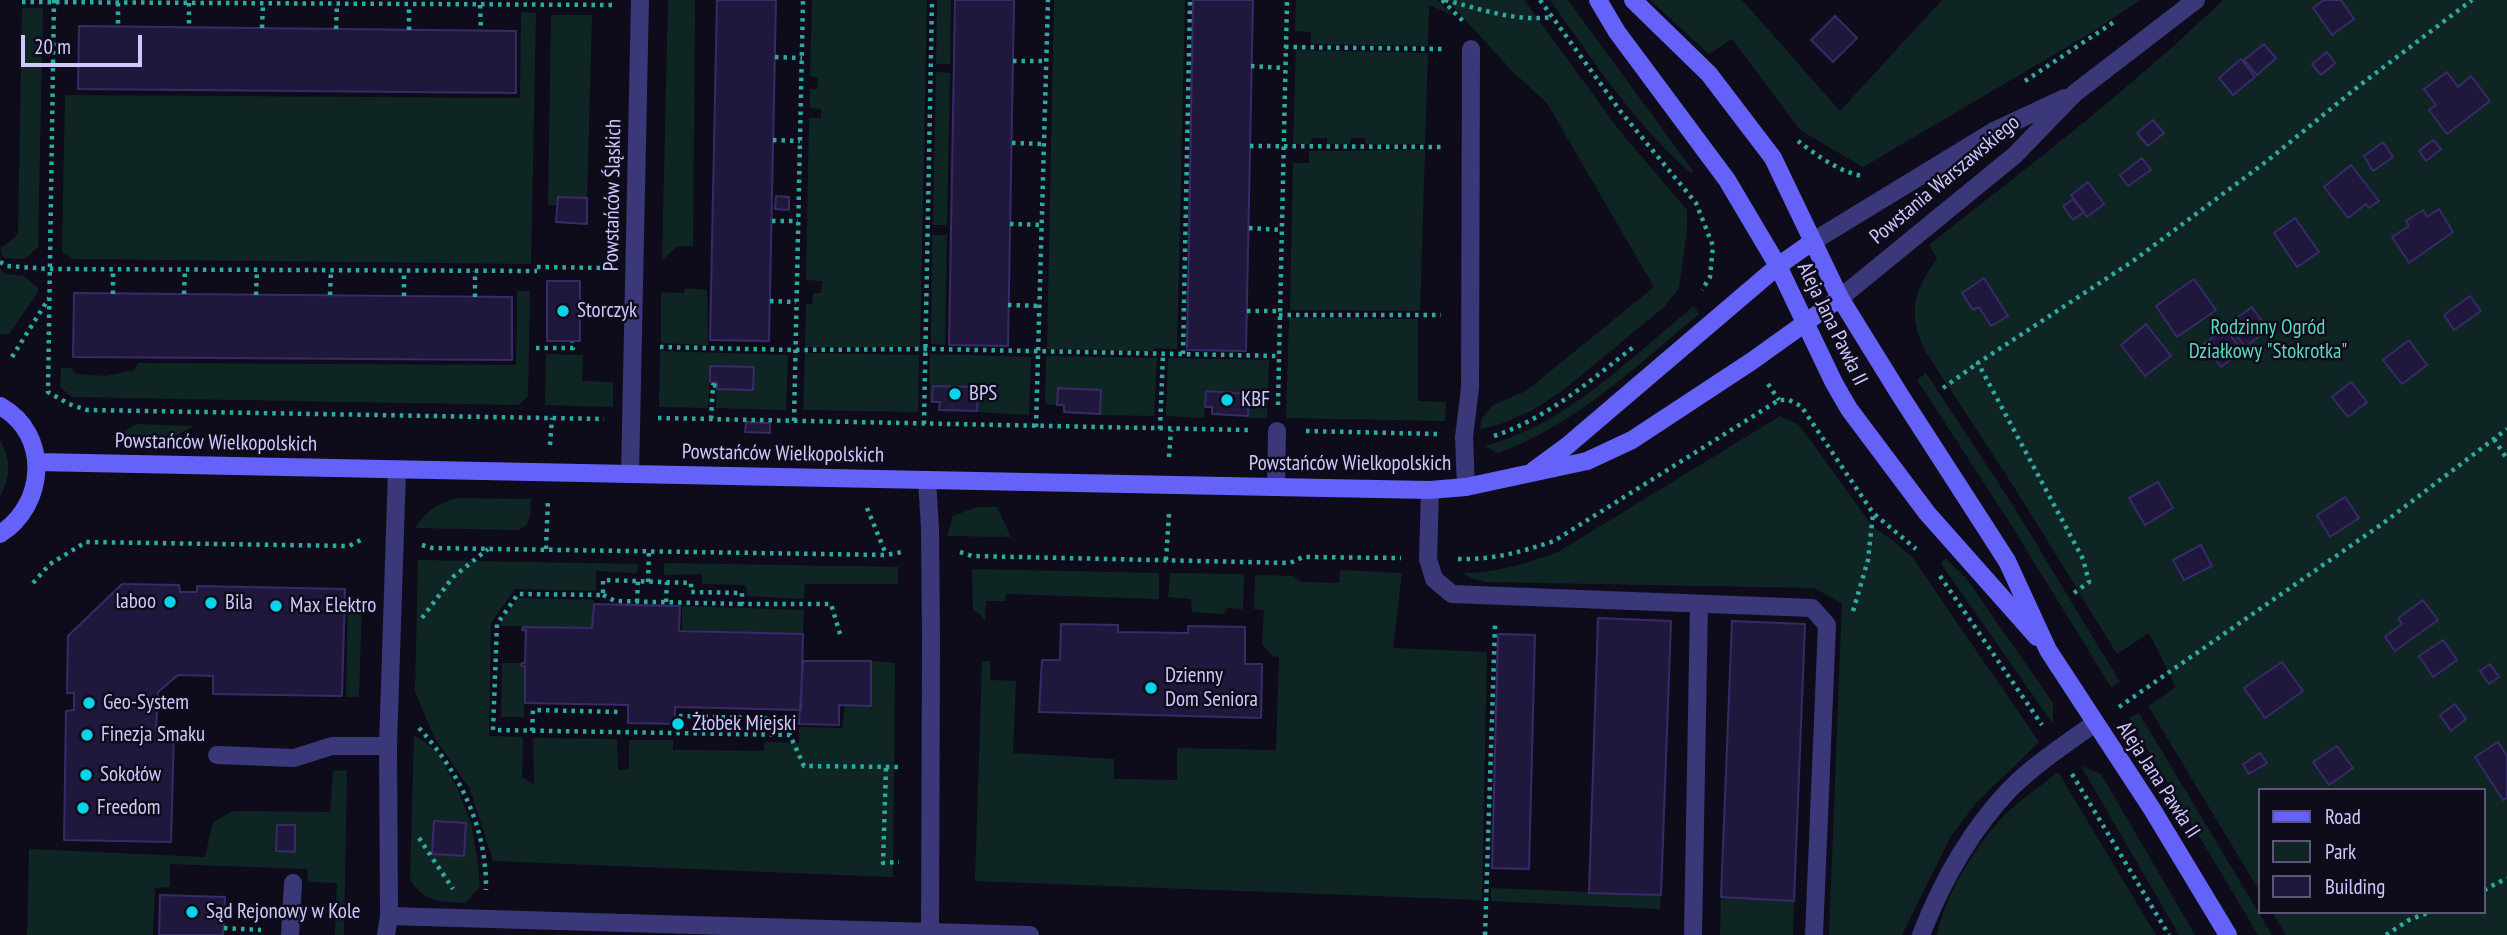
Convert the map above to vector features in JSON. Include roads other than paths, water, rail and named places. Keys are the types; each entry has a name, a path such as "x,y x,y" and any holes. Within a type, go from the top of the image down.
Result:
{"street":[{"name":"Powstańców Śląskich","path":"630,474 640,0"},
{"name":"Aleja Jana Pawła II","path":"1598,0 1617,32 1727,180 1778,266 1849,410 1927,513 2049,650"},
{"name":"Aleja Jana Pawła II","path":"1633,0 1709,74 1768,151 1840,298 2007,561 2049,650 2152,809 2228,935"},
{"name":"Powstania Warszawskiego","path":"1840,298 2015,155 2074,93 2196,0"},
{"path":"1466,487 1464,437 1470,388 1471,49"},
{"name":"Powstania Warszawskiego","path":"1812,242 1994,131 2074,93"},
{"name":"Powstańców Wielkopolskich","path":"1527,475 1567,446 1778,266 1812,242"},
{"name":"Powstańców Wielkopolskich","path":"37,462 1276,487 1466,487 1587,461 1632,440 1840,298"},
{"path":"0,534 24,513 37,480 37,462 32,442 23,424 3,405"},
{"path":"1276,487 1277,430"},
{"path":"386,935 389,916 388,747 397,470"},
{"path":"920,933 931,639 927,480"},
{"path":"1430,489 1428,559 1433,579 1452,594 1812,608 1827,625 1814,935"},
{"path":"1693,935 1699,604"},
{"path":"1921,935 1944,881 1982,821 2021,780 2095,723"},
{"path":"217,755 294,758 332,746 388,747"},
{"path":"290,935 293,883"},
{"path":"389,916 1030,935"}],"place":[{"name":"Storczyk","path":"563,311"},
{"name":"BPS","path":"955,394"},
{"name":"KBF","path":"1227,400"},
{"name":"laboo","path":"170,602"},
{"name":"Bila","path":"211,603"},
{"name":"Max Elektro","path":"276,606"},
{"name":"Dzienny Dom Seniora","path":"1151,688"},
{"name":"Geo-System","path":"89,703"},
{"name":"Żłobek Miejski","path":"678,724"},
{"name":"Finezja Smaku","path":"87,735"},
{"name":"Sokołów","path":"86,775"},
{"name":"Freedom","path":"83,808"},
{"name":"Sąd Rejonowy w Kole","path":"192,912"}],"park label":[{"name":"Rodzinny Ogród Działkowy \"Stokrotka\"","path":"2268,340"}]}
